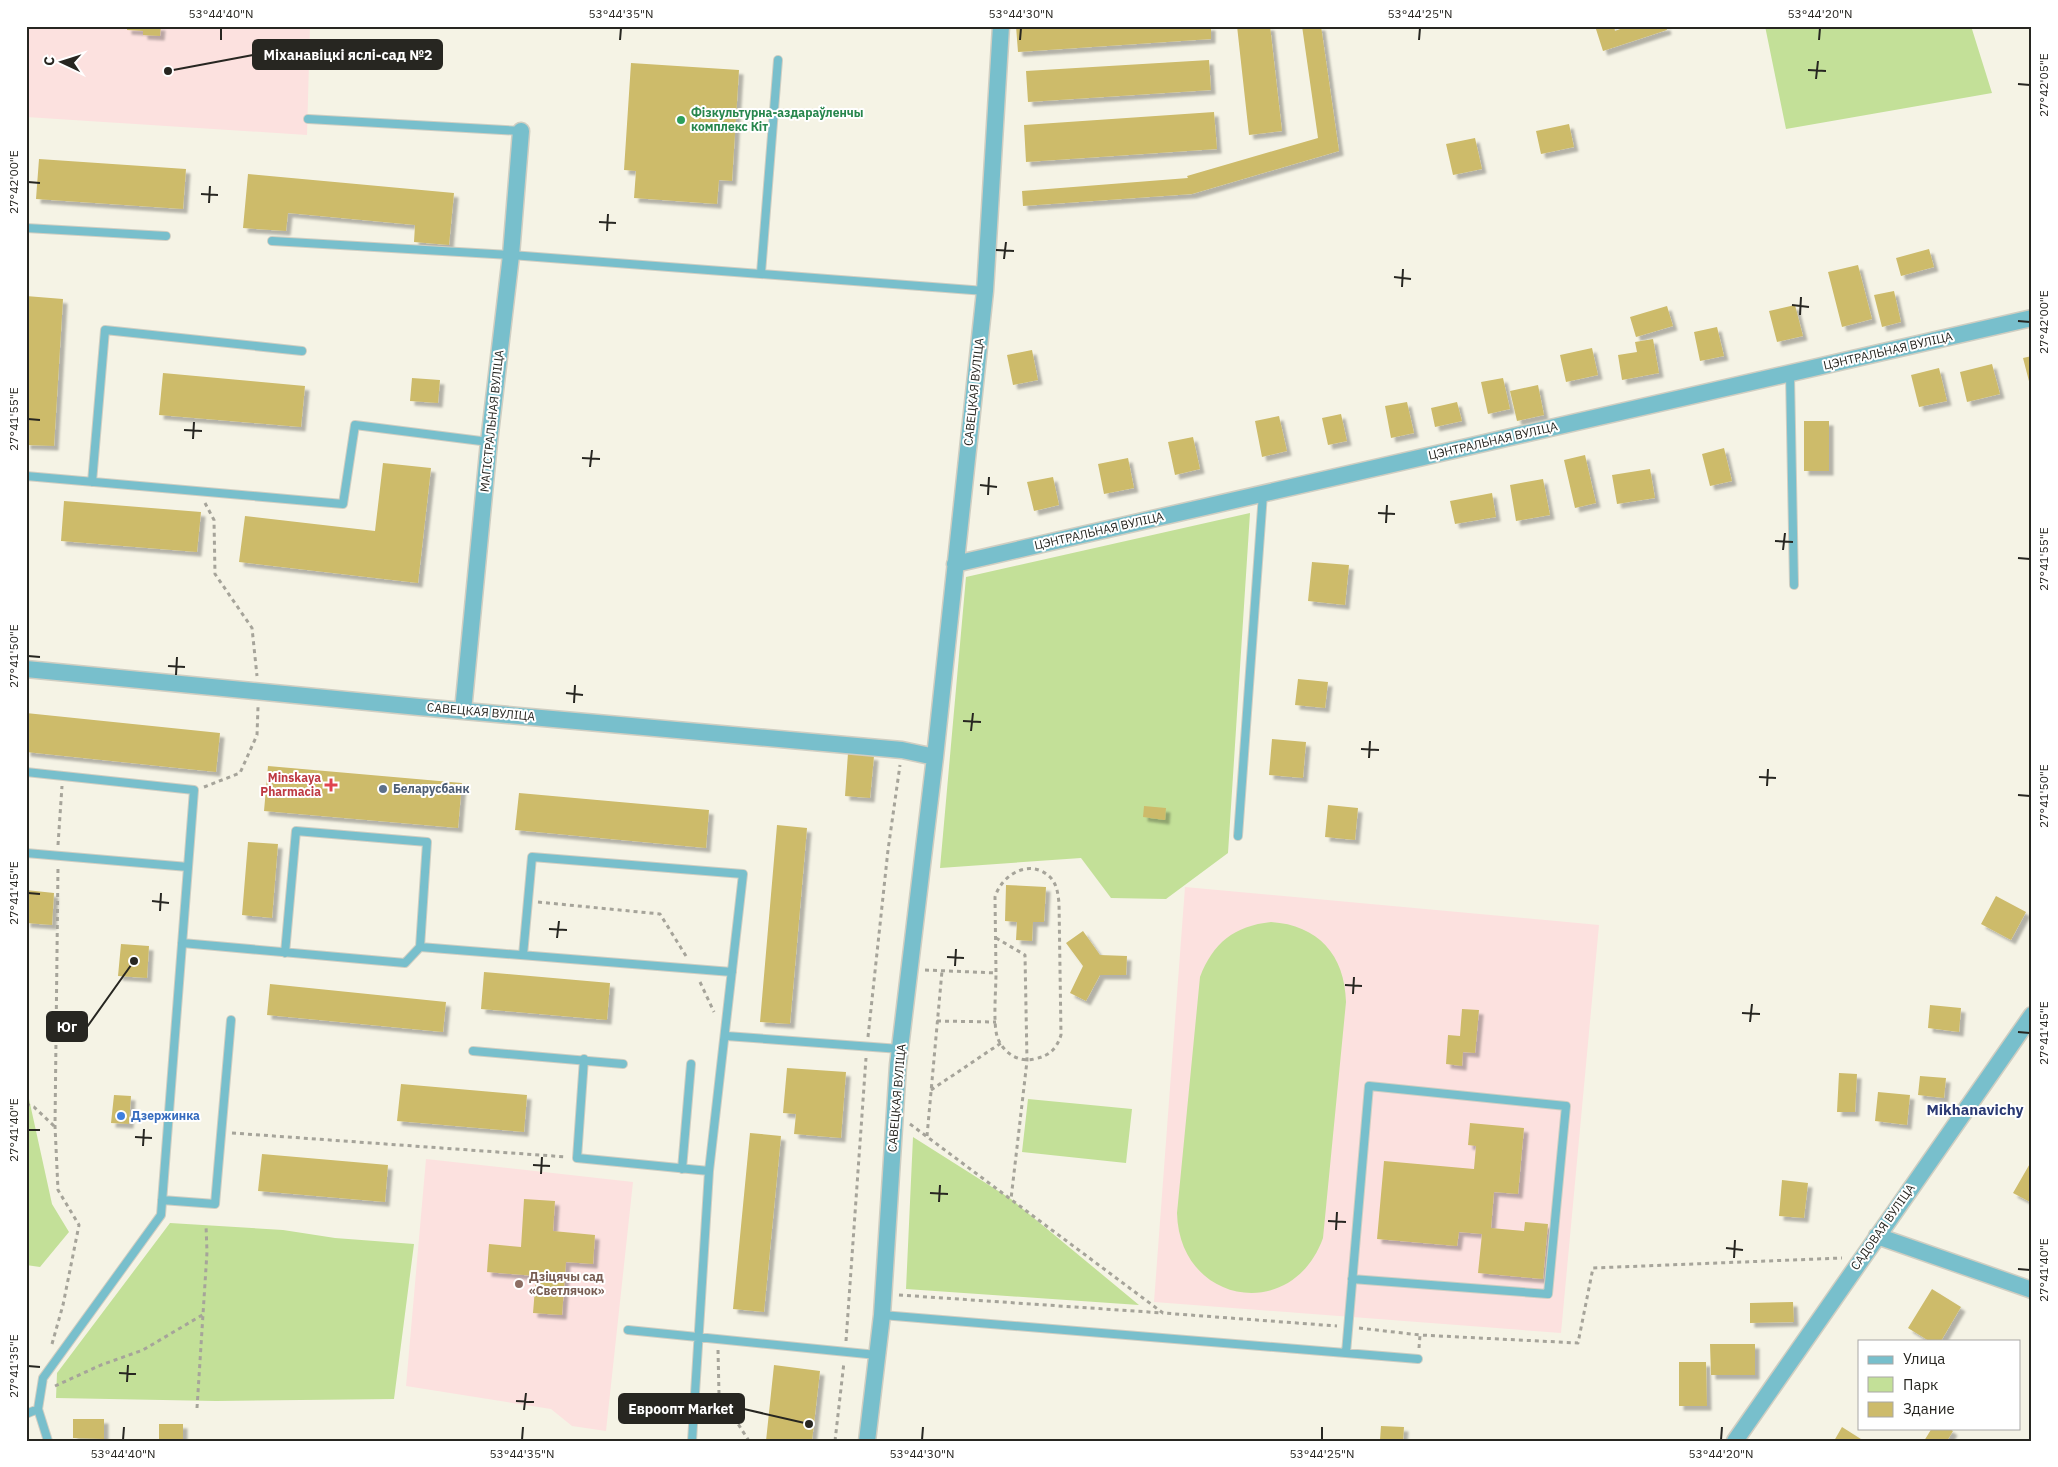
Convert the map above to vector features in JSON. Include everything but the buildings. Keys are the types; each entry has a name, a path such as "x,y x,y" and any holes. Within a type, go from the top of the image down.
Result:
{"street":[{"name":"САВЕЦКАЯ ВУЛІЦА","path":"867,1441 882,1315 900,1049 935,757 985,290 1001,26"},
{"name":"МАГІСТРАЛЬНАЯ ВУЛІЦА","path":"464,711 489,442 512,255 521,131"},
{"name":"ЦЭНТРАЛЬНАЯ ВУЛІЦА","path":"955,564 2032,318"},
{"name":"САВЕЦКАЯ ВУЛІЦА","path":"26,669 902,750 935,757"},
{"name":"САДОВАЯ ВУЛІЦА","path":"1735,1441 2032,1015"},
{"path":"1877,1236 2032,1290"}],"lane":[{"path":"761,273 778,60"},
{"path":"308,119 521,131"},
{"path":"26,228 166,236"},
{"path":"272,242 512,255 985,290"},
{"path":"92,482 105,330 302,351"},
{"path":"1790,374 1794,585"},
{"path":"26,476 343,504 354,425 489,442"},
{"path":"1238,836 1263,494"},
{"path":"26,772 194,790 161,1215 43,1378 38,1409 48,1441"},
{"path":"182,943 405,964 420,947 427,842 296,831 285,952"},
{"path":"26,853 188,867"},
{"path":"523,955 532,857 743,874 726,1036 709,1171 697,1337 692,1441"},
{"path":"420,947 732,972"},
{"path":"162,1200 215,1204 231,1020"},
{"path":"726,1036 900,1049"},
{"path":"473,1052 584,1059 623,1064"},
{"path":"584,1059 577,1158 709,1171"},
{"path":"682,1169 691,1064"},
{"path":"1346,1353 1352,1279 1370,1086 1566,1106 1548,1294 1352,1279"},
{"path":"882,1315 1418,1358"},
{"path":"628,1330 877,1355"},
{"path":"26,1414 38,1409"}],"path":[{"path":"194,790 240,773 257,736 258,691 252,628 215,574 214,520 200,491"},
{"path":"835,1441 845,1352 867,1047 888,850 902,750"},
{"path":"50,1351 63,1305 79,1225 58,1190 55,1126 58,855 62,777"},
{"path":"1028,868 1041,870 1051,878 1057,888 1059,903 1061,1035 1056,1048 1050,1054 1026,1061 1016,1058 1001,1043 998,1037 996,1022 996,973 996,897 998,887 1017,870 1028,868"},
{"path":"528,901 660,914 694,969 726,1036"},
{"path":"996,937 1025,956 1026,1061 1011,1200"},
{"path":"910,970 996,973"},
{"path":"927,1136 942,971"},
{"path":"937,1021 996,1022"},
{"path":"930,1091 1001,1043"},
{"path":"26,1104 34,1107 55,1126"},
{"path":"895,1113 1163,1313"},
{"path":"221,1132 577,1158"},
{"path":"197,1408 204,1314 207,1252 206,1225"},
{"path":"883,1294 1348,1326 1420,1335 1578,1343 1593,1268 1861,1258"},
{"path":"38,1409 56,1384 143,1350 204,1314"},
{"path":"1418,1358 1420,1335"},
{"path":"718,1339 719,1394 749,1441"}],"shaded area":[{"path":"26,26 310,26 307,135 26,117"},
{"path":"1185,887 1599,925 1561,1333 1154,1302"},
{"name":"Дзіцячы сад «Светлячок»","path":"426,1159 633,1182 606,1431 572,1426 551,1409 406,1386"}],"green space":[{"path":"1765,26 1971,26 1992,93 1786,129"},
{"path":"1250,513 1228,853 1166,899 1111,898 1081,858 940,868 966,577"},
{"path":"1271,922 1288,924 1302,929 1315,936 1326,946 1340,970 1346,1002 1323,1238 1308,1265 1287,1283 1264,1292 1239,1292 1216,1284 1196,1267 1183,1244 1177,1213 1200,977 1211,955 1226,938 1246,928"},
{"path":"26,1099 29,1099 52,1204 69,1232 40,1267 26,1265"},
{"path":"1028,1099 1132,1109 1126,1163 1022,1152"},
{"path":"913,1137 1011,1199 1139,1305 906,1289"},
{"path":"170,1223 283,1230 335,1238 414,1244 394,1399 216,1401 56,1398 57,1373"}],"place":[{"name":"Міханавіцкі яслі-сад №2","path":"168,71"},
{"name":"Фізкультурна-аздараўленчы комплекс Кіт","path":"681,120"},
{"name":"Minskaya Pharmacia","path":"331,785"},
{"name":"Беларусбанк","path":"383,789"},
{"name":"Юг","path":"134,961"},
{"name":"Дзержинка","path":"121,1116"},
{"name":"Дзіцячы сад «Светлячок»","path":"519,1284"},
{"name":"Евроопт Market","path":"809,1424"}],"district":[{"name":"Mikhanavichy","path":"1975,1110"}]}
